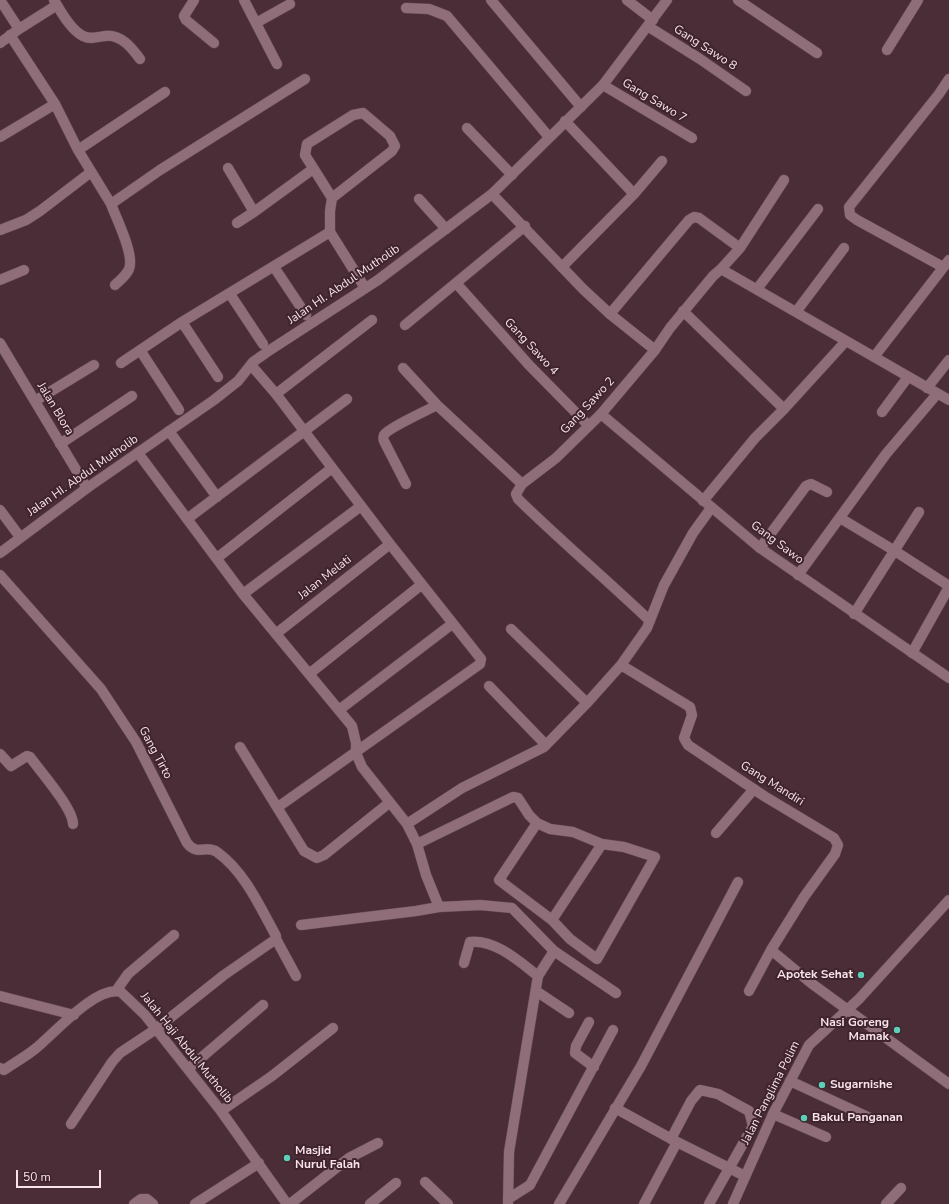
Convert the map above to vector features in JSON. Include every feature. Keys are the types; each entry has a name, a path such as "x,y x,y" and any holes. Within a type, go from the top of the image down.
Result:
{"street":[{"path":"0,0 19,28"},
{"path":"194,0 184,16 186,20 214,43"},
{"path":"244,0 277,64"},
{"path":"491,0 581,106"},
{"name":"Gang Sawo 8","path":"627,0 651,24 746,91"},
{"name":"Jalan HI. Abdul Mutholib","path":"0,553 87,488 238,381 251,366 270,350 365,288 492,194 603,85 651,24 667,0"},
{"path":"738,0 817,53"},
{"path":"886,50 918,0"},
{"path":"0,43 55,3 76,32 84,37 93,38 110,36 117,38 126,43 140,59"},
{"path":"256,22 290,4"},
{"path":"406,8 429,9 447,16 549,137"},
{"path":"10,35 55,104 78,150 110,204 123,234 130,265 125,276 114,285"},
{"path":"110,204 160,170 305,79"},
{"path":"874,357 946,263 857,220 850,215 849,207 939,94 949,79"},
{"name":"Gang Sawo 7","path":"603,85 692,138"},
{"path":"78,150 166,92"},
{"path":"0,137 55,104"},
{"path":"332,198 392,151 395,146 390,136 366,114 359,113 353,115 307,144 305,156 332,198 330,211 330,232 365,288"},
{"path":"565,121 634,194"},
{"path":"467,128 512,175"},
{"path":"562,267 634,194 662,161"},
{"path":"228,168 254,212"},
{"path":"237,223 313,169"},
{"path":"0,230 26,220 40,212 91,172"},
{"name":"Gang Sawo 2","path":"522,484 556,458 601,414 655,350 683,311 713,276 722,269 740,248 784,180"},
{"path":"492,194 525,226 562,267 610,314 655,350"},
{"path":"419,198 446,229"},
{"path":"756,289 818,209"},
{"path":"610,314 689,220 694,217 699,218 740,248"},
{"path":"405,325 525,226"},
{"path":"121,363 182,322 330,232"},
{"path":"796,312 844,248"},
{"path":"274,267 306,315"},
{"path":"722,269 949,400"},
{"path":"0,280 24,270"},
{"name":"Gang Sawo 4","path":"456,283 529,365 590,426"},
{"path":"230,294 263,344"},
{"path":"683,311 784,410"},
{"path":"276,394 372,320"},
{"path":"182,322 218,377"},
{"path":"703,501 755,438 784,410 846,341"},
{"name":"Jalan Blora","path":"0,342 87,488"},
{"path":"140,350 179,410"},
{"path":"927,388 949,360"},
{"path":"35,401 94,365"},
{"path":"251,366 276,394 421,585 480,656 480,664 278,807"},
{"path":"403,368 437,405 522,484 516,492 518,499 650,621"},
{"path":"882,412 908,377"},
{"path":"798,575 886,454 938,394"},
{"path":"60,444 132,396"},
{"path":"187,520 347,399"},
{"path":"406,484 383,437 385,433 437,405"},
{"name":"Gang Sawo","path":"601,414 760,548 949,678"},
{"path":"169,431 217,497"},
{"path":"138,453 243,594 352,726 356,743 356,753 362,767 388,803 407,824 417,844 426,875 439,907"},
{"path":"217,558 332,468"},
{"path":"760,548 806,486 811,484 826,492"},
{"path":"243,594 361,506"},
{"path":"407,824 462,788 534,754 546,745 587,703 621,665 640,639 650,621 664,586 693,534 711,508"},
{"path":"0,510 20,537"},
{"path":"854,614 920,512"},
{"path":"840,518 949,587 912,653"},
{"name":"Jalan Melati","path":"276,633 390,544"},
{"name":"Gang Tirto","path":"0,575 101,689 136,742 187,843 192,849 209,849 216,851 245,881 276,936 276,939 296,976"},
{"path":"309,674 421,585"},
{"path":"339,710 452,624"},
{"path":"511,630 587,703"},
{"name":"Gang Mandiri","path":"621,665 690,706 692,715 684,735 685,741 754,789 834,838 838,845 835,854 804,897 771,950 749,991"},
{"path":"489,686 546,745"},
{"path":"240,747 304,851 317,858 324,855 388,803"},
{"path":"0,754 11,766 27,756 30,757 61,798 73,818 73,824"},
{"path":"716,833 754,789"},
{"path":"417,844 513,797 518,798 529,815 537,823 550,829 573,832 602,844 624,848 655,857 597,959 570,939 552,920 498,880 537,823"},
{"path":"552,920 602,844"},
{"path":"559,1204 641,1066 738,882"},
{"name":"Jalan Panglima Polim","path":"733,1204 773,1114 809,1045 848,1010 949,900"},
{"path":"301,925 439,907 480,905 512,908 554,951 616,993"},
{"path":"1,1071 35,1049 74,1015 99,996 116,991 128,974 174,934"},
{"path":"71,1124 112,1062 129,1047 156,1029 224,975 276,939"},
{"path":"464,963 470,942 484,944 510,955 538,976"},
{"path":"771,950 848,1010 949,1084"},
{"path":"508,1202 509,1152 538,976 554,951"},
{"name":"Jalah Haji Abdul Mutholib","path":"116,991 131,1000 156,1029 221,1111 287,1204"},
{"path":"536,991 569,1013"},
{"path":"0,996 74,1015"},
{"path":"188,1069 263,1005"},
{"path":"589,1022 576,1046 575,1053 594,1067"},
{"path":"221,1111 272,1076 333,1028"},
{"path":"508,1202 530,1185 614,1030"},
{"path":"790,1081 870,1118"},
{"path":"644,1204 691,1101 700,1090 718,1094 749,1111 753,1126 709,1204"},
{"path":"615,1108 745,1176"},
{"path":"773,1114 826,1137"},
{"path":"290,1204 349,1158 378,1143"},
{"path":"195,1204 259,1164"},
{"path":"425,1182 448,1204"},
{"path":"370,1204 396,1183"},
{"path":"886,1204 901,1188"},
{"path":"134,1204 141,1199 146,1199 153,1204"}],"place":[{"name":"Apotek Sehat","path":"861,975"},
{"name":"Nasi Goreng Mamak","path":"897,1030"},
{"name":"Sugarnishe","path":"822,1085"},
{"name":"Bakul Panganan","path":"804,1118"},
{"name":"Masjid Nurul Falah","path":"287,1158"}]}
